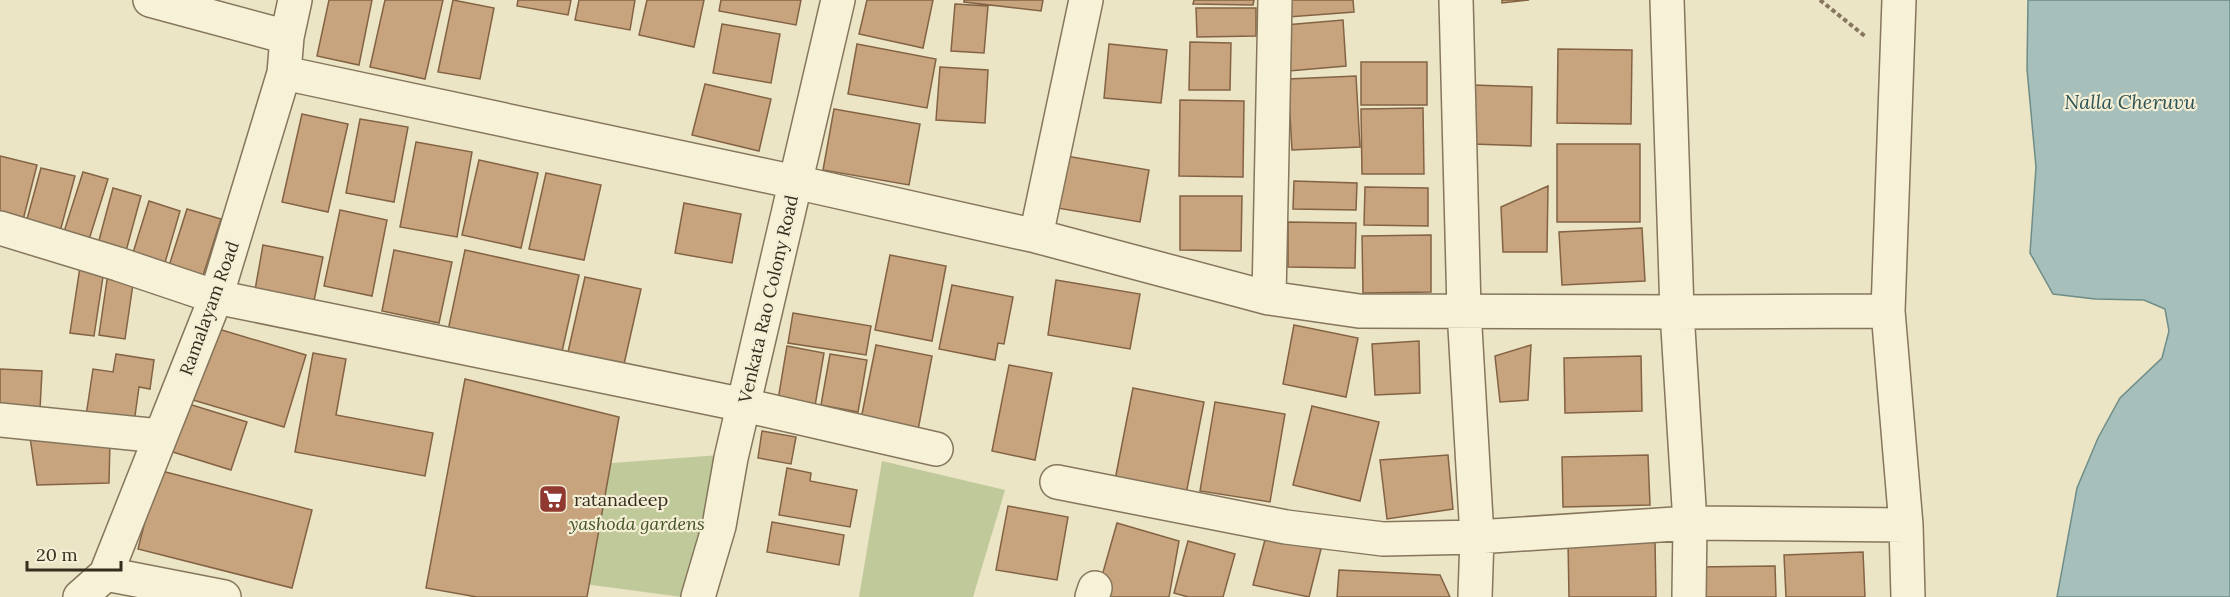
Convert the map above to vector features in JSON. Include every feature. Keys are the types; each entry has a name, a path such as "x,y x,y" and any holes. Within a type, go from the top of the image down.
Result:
{"street":[{"path":"153,0 287,37"},
{"name":"Ramalayam Road","path":"80,597 106,574 216,297 284,73 287,37 295,0"},
{"name":"Venkata Rao Colony Road","path":"698,597 719,526 731,458 838,0"},
{"path":"1036,236 1086,0"},
{"path":"1269,298 1275,0"},
{"path":"1456,0 1464,310 1477,537 1475,597"},
{"path":"1667,0 1677,312 1690,523 1689,597"},
{"path":"1899,0 1888,311 1906,525 1908,597"},
{"path":"284,73 1036,236 1269,298 1359,311 1888,311"},
{"path":"0,228 216,297 744,405 936,448"},
{"path":"0,420 160,436"},
{"path":"1057,482 1286,527 1383,539 1477,537 1690,523 1906,525"},
{"path":"106,574 224,597"}],"green space":[{"name":"yashoda gardens","path":"720,455 682,597 577,583 572,466"},
{"path":"882,461 1005,490 973,597 859,597"}],"water":[{"name":"Nalla Cheruvu","path":"2028,0 2230,0 2230,597 2057,597 2077,488 2098,438 2120,398 2162,358 2169,331 2165,309 2144,300 2095,299 2053,294 2030,253 2036,167 2027,69"}],"building":[{"path":"329,0 372,0 359,65 317,56"},
{"path":"385,0 443,0 425,79 370,67"},
{"path":"453,0 494,8 480,79 438,72"},
{"path":"518,0 571,0 568,15 517,6"},
{"path":"579,0 635,0 630,30 575,20"},
{"path":"647,0 704,0 694,47 639,35"},
{"path":"721,0 801,0 796,25 719,11"},
{"path":"867,0 933,0 923,48 859,34"},
{"path":"964,0 1043,0 1041,11 964,2"},
{"path":"1194,0 1254,0 1253,5 1193,4"},
{"path":"1286,0 1353,0 1354,12 1288,17"},
{"path":"1502,0 1529,0 1502,3"},
{"path":"955,4 988,6 984,53 951,51"},
{"path":"1196,8 1256,8 1256,36 1197,37"},
{"path":"1343,20 1346,66 1289,71 1285,25"},
{"path":"722,24 780,34 771,83 713,73"},
{"path":"1190,42 1231,43 1230,90 1189,90"},
{"path":"857,44 936,59 927,108 848,94"},
{"path":"1109,44 1167,50 1161,103 1104,98"},
{"path":"1558,49 1632,50 1631,124 1557,123"},
{"path":"1361,62 1427,62 1427,105 1361,105"},
{"path":"940,67 988,70 985,123 936,120"},
{"path":"1356,76 1360,147 1292,150 1288,79"},
{"path":"705,84 771,99 759,151 692,135"},
{"path":"1472,85 1532,87 1531,146 1471,144"},
{"path":"1180,100 1244,101 1243,177 1179,176"},
{"path":"1423,108 1424,174 1362,174 1361,109"},
{"path":"834,109 920,124 909,185 823,170"},
{"path":"302,114 348,124 328,212 282,202"},
{"path":"360,119 408,127 394,202 346,193"},
{"path":"416,142 472,152 457,237 400,227"},
{"path":"1557,144 1640,144 1640,222 1557,222"},
{"path":"0,156 37,165 22,224 0,219"},
{"path":"1066,156 1149,170 1140,222 1057,208"},
{"path":"479,160 538,173 521,248 462,235"},
{"path":"41,168 75,176 58,239 24,230"},
{"path":"83,172 108,179 87,246 62,238"},
{"path":"546,173 601,185 584,260 529,249"},
{"path":"1294,181 1357,183 1356,210 1293,209"},
{"path":"1548,186 1547,252 1503,252 1501,207"},
{"path":"1365,187 1428,188 1428,226 1364,225"},
{"path":"113,188 141,196 126,251 98,244"},
{"path":"1180,196 1242,196 1241,251 1180,250"},
{"path":"149,201 180,211 164,266 132,256"},
{"path":"684,203 741,214 732,263 675,253"},
{"path":"187,209 221,219 202,279 168,269"},
{"path":"340,210 387,220 372,296 324,286"},
{"path":"1288,222 1356,223 1355,268 1288,267"},
{"path":"1642,228 1645,281 1562,285 1559,232"},
{"path":"1431,235 1431,292 1363,293 1362,236"},
{"path":"263,245 323,257 314,301 255,290"},
{"path":"394,250 452,262 439,323 382,311"},
{"path":"465,250 579,275 559,365 446,340"},
{"path":"890,255 946,266 932,341 875,330"},
{"path":"80,267 104,270 94,336 70,333"},
{"path":"108,273 134,277 125,339 99,335"},
{"path":"585,277 641,289 622,373 566,361"},
{"path":"1056,280 1140,294 1130,349 1048,335"},
{"path":"952,285 1013,297 1004,344 998,343 995,360 939,349"},
{"path":"793,313 871,326 866,355 788,343"},
{"path":"1294,325 1358,338 1346,397 1283,384"},
{"path":"215,328 306,355 284,427 193,400"},
{"path":"1419,341 1420,393 1375,395 1372,344"},
{"path":"876,345 932,356 918,430 861,419"},
{"path":"1531,345 1528,400 1500,402 1495,356"},
{"path":"787,346 824,353 815,406 778,400"},
{"path":"313,353 346,359 336,415 433,433 425,476 295,452"},
{"path":"116,354 154,360 150,389 139,387 134,423 86,416 93,369 113,372"},
{"path":"830,354 867,360 858,412 821,405"},
{"path":"1641,356 1642,411 1565,413 1564,358"},
{"path":"1009,365 1052,373 1035,460 992,451"},
{"path":"0,369 42,371 40,409 0,407"},
{"path":"465,379 619,417 587,597 477,597 426,588"},
{"path":"1133,388 1204,402 1186,494 1115,480"},
{"path":"179,401 247,422 231,470 163,449"},
{"path":"1215,402 1285,414 1270,502 1200,491"},
{"path":"1312,406 1379,422 1360,501 1293,485"},
{"path":"762,431 796,437 791,464 758,458"},
{"path":"30,437 110,441 109,483 37,485"},
{"path":"1448,455 1453,509 1387,519 1380,460"},
{"path":"1648,455 1650,505 1563,507 1562,457"},
{"path":"787,468 811,473 810,481 857,490 850,527 779,515"},
{"path":"158,470 312,510 292,588 138,549"},
{"path":"1008,506 1068,517 1057,580 996,570"},
{"path":"772,522 844,535 839,565 767,552"},
{"path":"1117,523 1179,541 1169,597 1096,597"},
{"path":"1266,536 1321,549 1309,597 1253,585"},
{"path":"1188,541 1235,554 1223,597 1188,597 1174,593"},
{"path":"1655,541 1656,597 1569,597 1568,542"},
{"path":"1863,552 1865,597 1786,597 1784,555"},
{"path":"1775,566 1776,597 1696,597 1696,567"},
{"path":"1339,570 1440,575 1450,597 1337,597"}],"place":[{"name":"ratanadeep","path":"553,499"}]}
